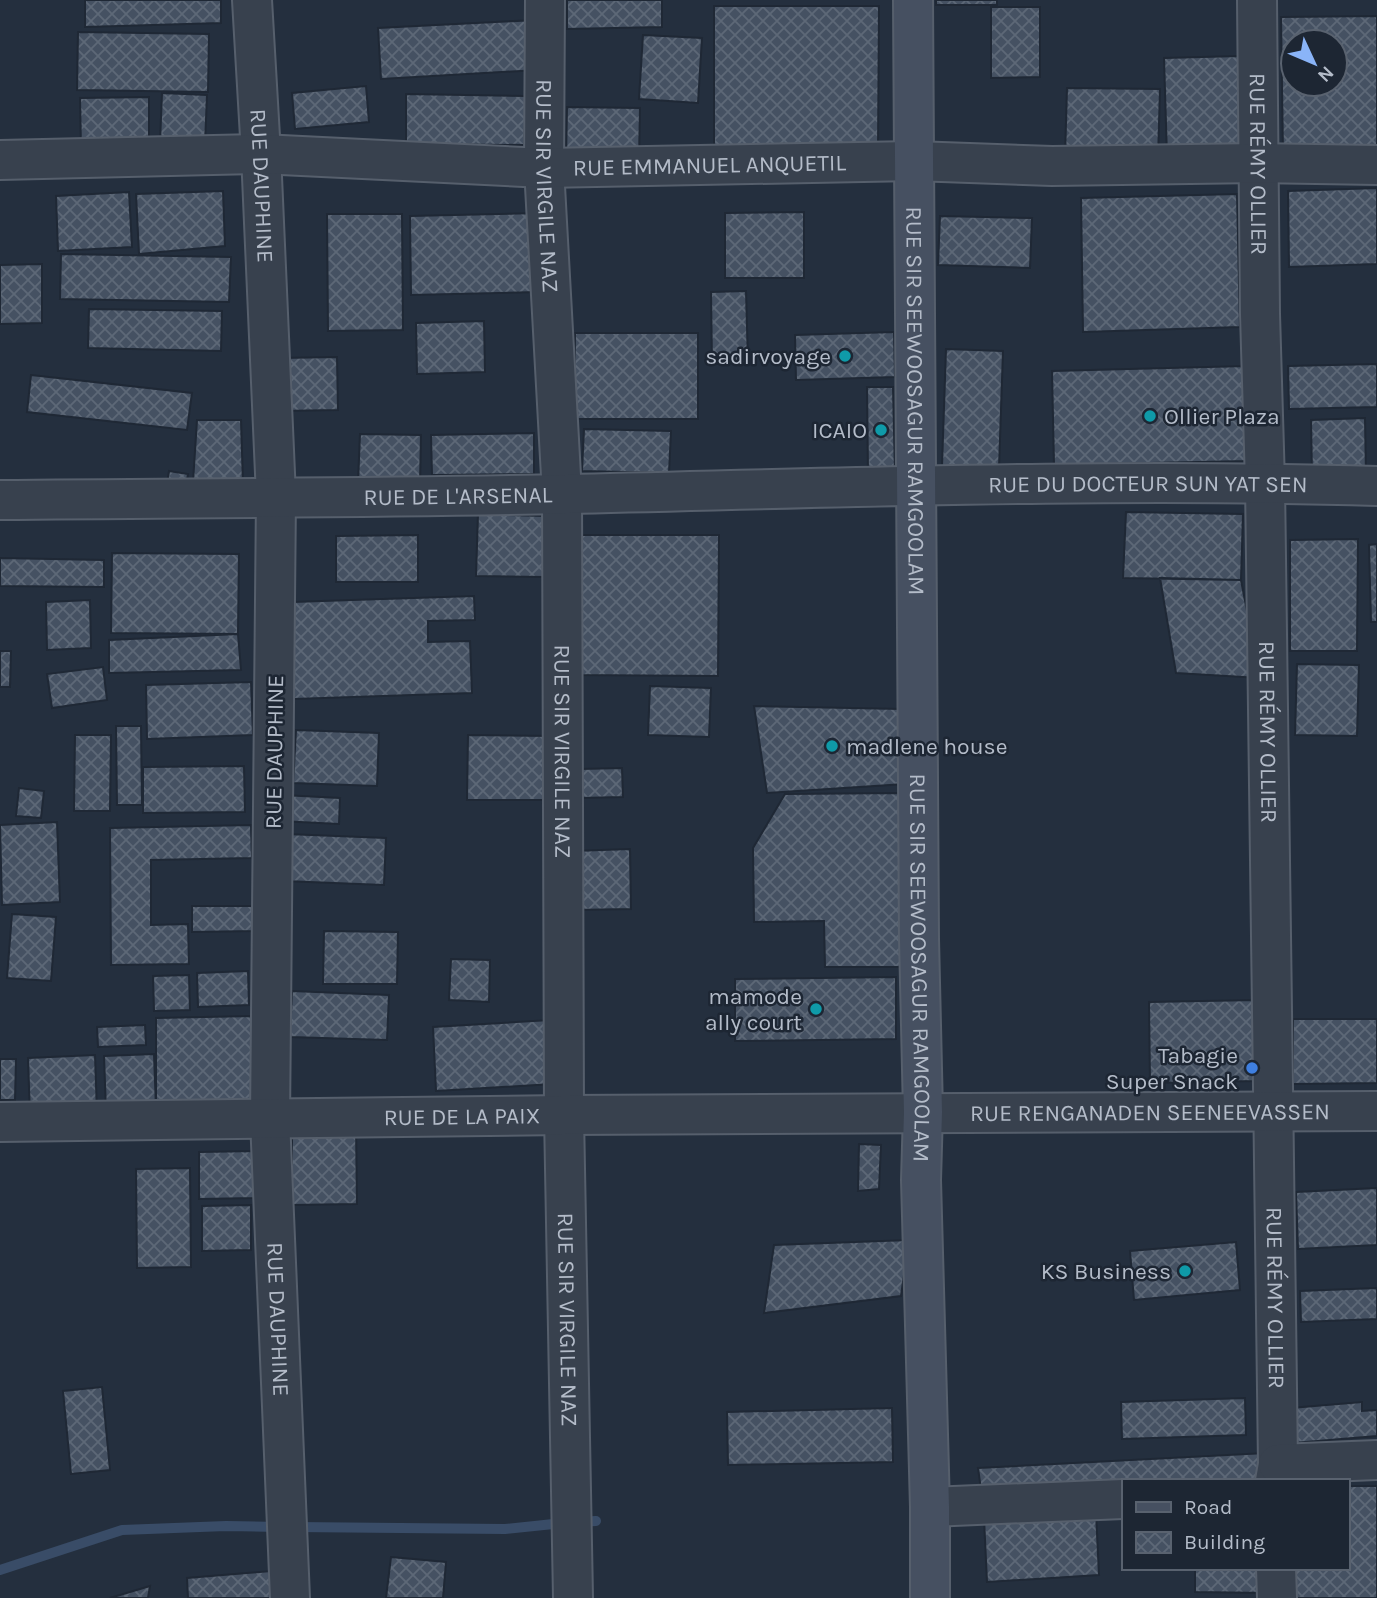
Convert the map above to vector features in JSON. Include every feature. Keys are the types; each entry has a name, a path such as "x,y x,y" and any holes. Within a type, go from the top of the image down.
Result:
{"main road":[{"name":"RUE SIR SEEWOOSAGUR RAMGOOLAM","path":"913,0 919,939 923,1112 920,1180 930,1507 930,1598"}],"street":[{"name":"RUE DAUPHINE","path":"251,0 261,154 276,496 270,1119 290,1598"},
{"name":"RUE SIR VIRGILE NAZ","path":"545,0 544,169 562,494 564,1115 573,1598"},
{"name":"RUE RÉMY OLLIER","path":"1257,0 1277,1472"},
{"name":"RUE EMMANUEL ANQUETIL","path":"0,160 261,154 544,169 914,161 1052,166 1259,163 1377,165"},
{"name":"RUE DU DOCTEUR SUN YAT SEN","path":"917,486 1265,483 1377,486"},
{"name":"RUE DE L'ARSENAL","path":"0,500 562,494 917,486"},
{"name":"RUE RENGANADEN SEENEEVASSEN","path":"923,1112 1377,1111"},
{"name":"RUE DE LA PAIX","path":"0,1122 923,1112"},
{"path":"1277,1472 1377,1460"},
{"path":"930,1507 1122,1499"},
{"path":"1276,1570 1277,1598"}],"building":[{"path":"85,0 221,0 221,23 85,27"},
{"path":"567,0 662,0 662,27 567,29"},
{"path":"936,0 997,0 997,5 936,5"},
{"path":"714,6 879,6 878,151 714,151"},
{"path":"991,7 1040,7 1040,77 991,78"},
{"path":"1377,16 1377,154 1283,155 1282,98 1349,98 1349,28 1281,28 1281,17"},
{"path":"535,20 538,70 381,79 378,28"},
{"path":"78,32 209,34 208,92 77,90"},
{"path":"643,35 702,38 698,103 639,99"},
{"path":"1239,56 1241,154 1167,157 1164,58"},
{"path":"366,86 369,122 295,129 292,93"},
{"path":"1067,88 1160,89 1158,159 1065,157"},
{"path":"162,93 207,95 205,144 160,142"},
{"path":"406,94 526,96 524,145 406,144"},
{"path":"149,97 149,147 81,149 80,98"},
{"path":"567,107 640,108 639,159 566,159"},
{"path":"1377,188 1377,264 1289,267 1288,191"},
{"path":"223,191 225,246 139,254 136,194"},
{"path":"129,192 132,247 58,251 56,196"},
{"path":"1237,194 1240,327 1083,332 1081,198"},
{"path":"804,212 804,278 725,278 725,213"},
{"path":"538,213 540,292 411,295 410,216"},
{"path":"327,214 402,214 403,330 328,331"},
{"path":"940,216 1032,218 1030,268 938,265"},
{"path":"61,254 231,257 229,302 60,299"},
{"path":"42,264 42,323 0,324 0,265"},
{"path":"746,291 748,363 712,364 711,292"},
{"path":"89,309 222,311 221,351 88,348"},
{"path":"484,321 485,372 417,374 416,323"},
{"name":"sadirvoyage","path":"894,332 895,377 796,380 795,335"},
{"path":"575,333 698,333 698,419 574,419"},
{"path":"946,349 1003,351 999,468 942,466"},
{"path":"337,357 338,410 280,411 279,358"},
{"path":"1377,364 1377,407 1289,409 1288,366"},
{"name":"Ollier Plaza","path":"1246,366 1247,461 1054,465 1052,371"},
{"path":"31,375 192,393 187,430 27,412"},
{"name":"ICAIO","path":"867,387 893,387 895,473 868,474"},
{"path":"1365,418 1366,475 1312,476 1311,420"},
{"path":"197,420 241,420 243,484 193,482"},
{"path":"584,429 671,431 669,473 582,471"},
{"path":"534,433 534,474 432,475 431,435"},
{"path":"360,434 421,435 420,485 358,483"},
{"path":"169,471 188,474 185,494 166,490"},
{"path":"1126,512 1243,514 1241,580 1123,578"},
{"path":"478,514 546,516 544,577 476,576"},
{"path":"418,535 418,582 336,582 336,536"},
{"path":"572,535 719,535 718,676 571,675"},
{"path":"1358,539 1357,651 1290,651 1290,540"},
{"path":"1377,544 1377,622 1371,622 1369,545"},
{"path":"112,553 239,554 238,634 111,633"},
{"path":"0,558 104,560 104,587 0,586"},
{"path":"1160,578 1241,580 1260,678 1176,673"},
{"path":"474,596 475,620 428,621 428,642 470,641 472,693 294,699 292,602"},
{"path":"90,600 91,648 47,650 46,602"},
{"path":"238,634 241,670 109,673 109,640"},
{"path":"0,651 11,651 10,687 0,687"},
{"path":"1297,664 1359,665 1357,736 1295,735"},
{"path":"103,667 107,700 52,708 47,674"},
{"path":"251,682 253,735 147,739 146,685"},
{"path":"650,686 711,688 709,737 648,735"},
{"name":"madlene house","path":"754,706 902,709 905,784 767,793"},
{"path":"116,726 141,726 142,805 117,805"},
{"path":"296,730 379,733 377,786 293,783"},
{"path":"75,735 111,735 110,811 74,811"},
{"path":"468,735 552,736 551,800 467,800"},
{"path":"244,766 245,812 143,813 143,767"},
{"path":"622,768 623,797 581,798 580,769"},
{"path":"19,788 44,791 41,818 16,816"},
{"path":"901,793 901,967 825,967 824,921 754,922 753,848 785,794"},
{"path":"282,795 340,798 339,824 280,821"},
{"path":"57,822 60,902 2,905 0,825"},
{"path":"251,825 252,858 151,860 151,925 188,924 189,964 111,965 110,828"},
{"path":"286,834 386,838 384,885 284,881"},
{"path":"630,849 631,909 574,910 573,851"},
{"path":"192,906 256,906 256,931 192,932"},
{"path":"12,914 56,917 51,981 7,978"},
{"path":"324,931 398,932 397,984 323,984"},
{"path":"451,959 490,960 489,1002 449,1000"},
{"path":"248,971 249,1005 198,1007 197,973"},
{"path":"189,975 190,1010 154,1011 153,976"},
{"name":"mamode ally court","path":"896,977 896,1039 735,1041 735,979"},
{"path":"292,991 389,995 387,1040 290,1037"},
{"path":"1256,1000 1257,1081 1150,1083 1149,1002"},
{"path":"252,1016 253,1107 156,1108 156,1018"},
{"path":"1293,1019 1377,1019 1377,1083 1293,1084"},
{"path":"550,1020 553,1084 436,1091 433,1027"},
{"path":"145,1025 146,1045 98,1047 97,1027"},
{"path":"154,1054 156,1108 106,1111 104,1056"},
{"path":"95,1055 97,1113 30,1116 28,1058"},
{"path":"0,1059 16,1059 15,1100 0,1100"},
{"path":"356,1125 357,1204 292,1205 292,1127"},
{"path":"859,1144 881,1145 879,1189 858,1191"},
{"path":"256,1151 256,1198 199,1199 199,1152"},
{"path":"190,1168 191,1267 137,1268 136,1169"},
{"path":"1377,1188 1377,1245 1298,1249 1296,1192"},
{"path":"251,1205 251,1250 202,1251 202,1206"},
{"path":"909,1240 901,1296 764,1313 774,1245"},
{"name":"KS Business","path":"1236,1242 1240,1290 1134,1300 1130,1251"},
{"path":"1377,1288 1377,1319 1301,1322 1300,1291"},
{"path":"102,1387 110,1470 71,1474 63,1391"},
{"path":"1245,1398 1246,1435 1122,1439 1121,1402"},
{"path":"1362,1402 1362,1411 1377,1410 1377,1436 1294,1443 1291,1408"},
{"path":"892,1408 893,1462 728,1465 727,1412"},
{"path":"1266,1453 1267,1478 1122,1479 982,1497 978,1468"},
{"path":"1349,1486 1377,1486 1377,1598 1293,1598 1286,1570 1349,1570"},
{"path":"1096,1512 1099,1575 987,1582 984,1518"},
{"path":"391,1557 446,1562 443,1598 386,1598"},
{"path":"1195,1570 1265,1570 1265,1593 1195,1592"},
{"path":"271,1571 273,1598 188,1598 187,1578"},
{"path":"150,1586 148,1598 110,1598"}],"waterway":[{"path":"578,1522 596,1521"},
{"path":"295,1527 505,1529 563,1523"},
{"path":"0,1570 122,1530 280,1527"}],"place":[{"name":"sadirvoyage","path":"845,356"},
{"name":"Ollier Plaza","path":"1150,416"},
{"name":"ICAIO","path":"881,430"},
{"name":"madlene house","path":"832,746"},
{"name":"mamode ally court","path":"816,1009"},
{"name":"Tabagie Super Snack","path":"1252,1068"},
{"name":"KS Business","path":"1185,1271"}]}
